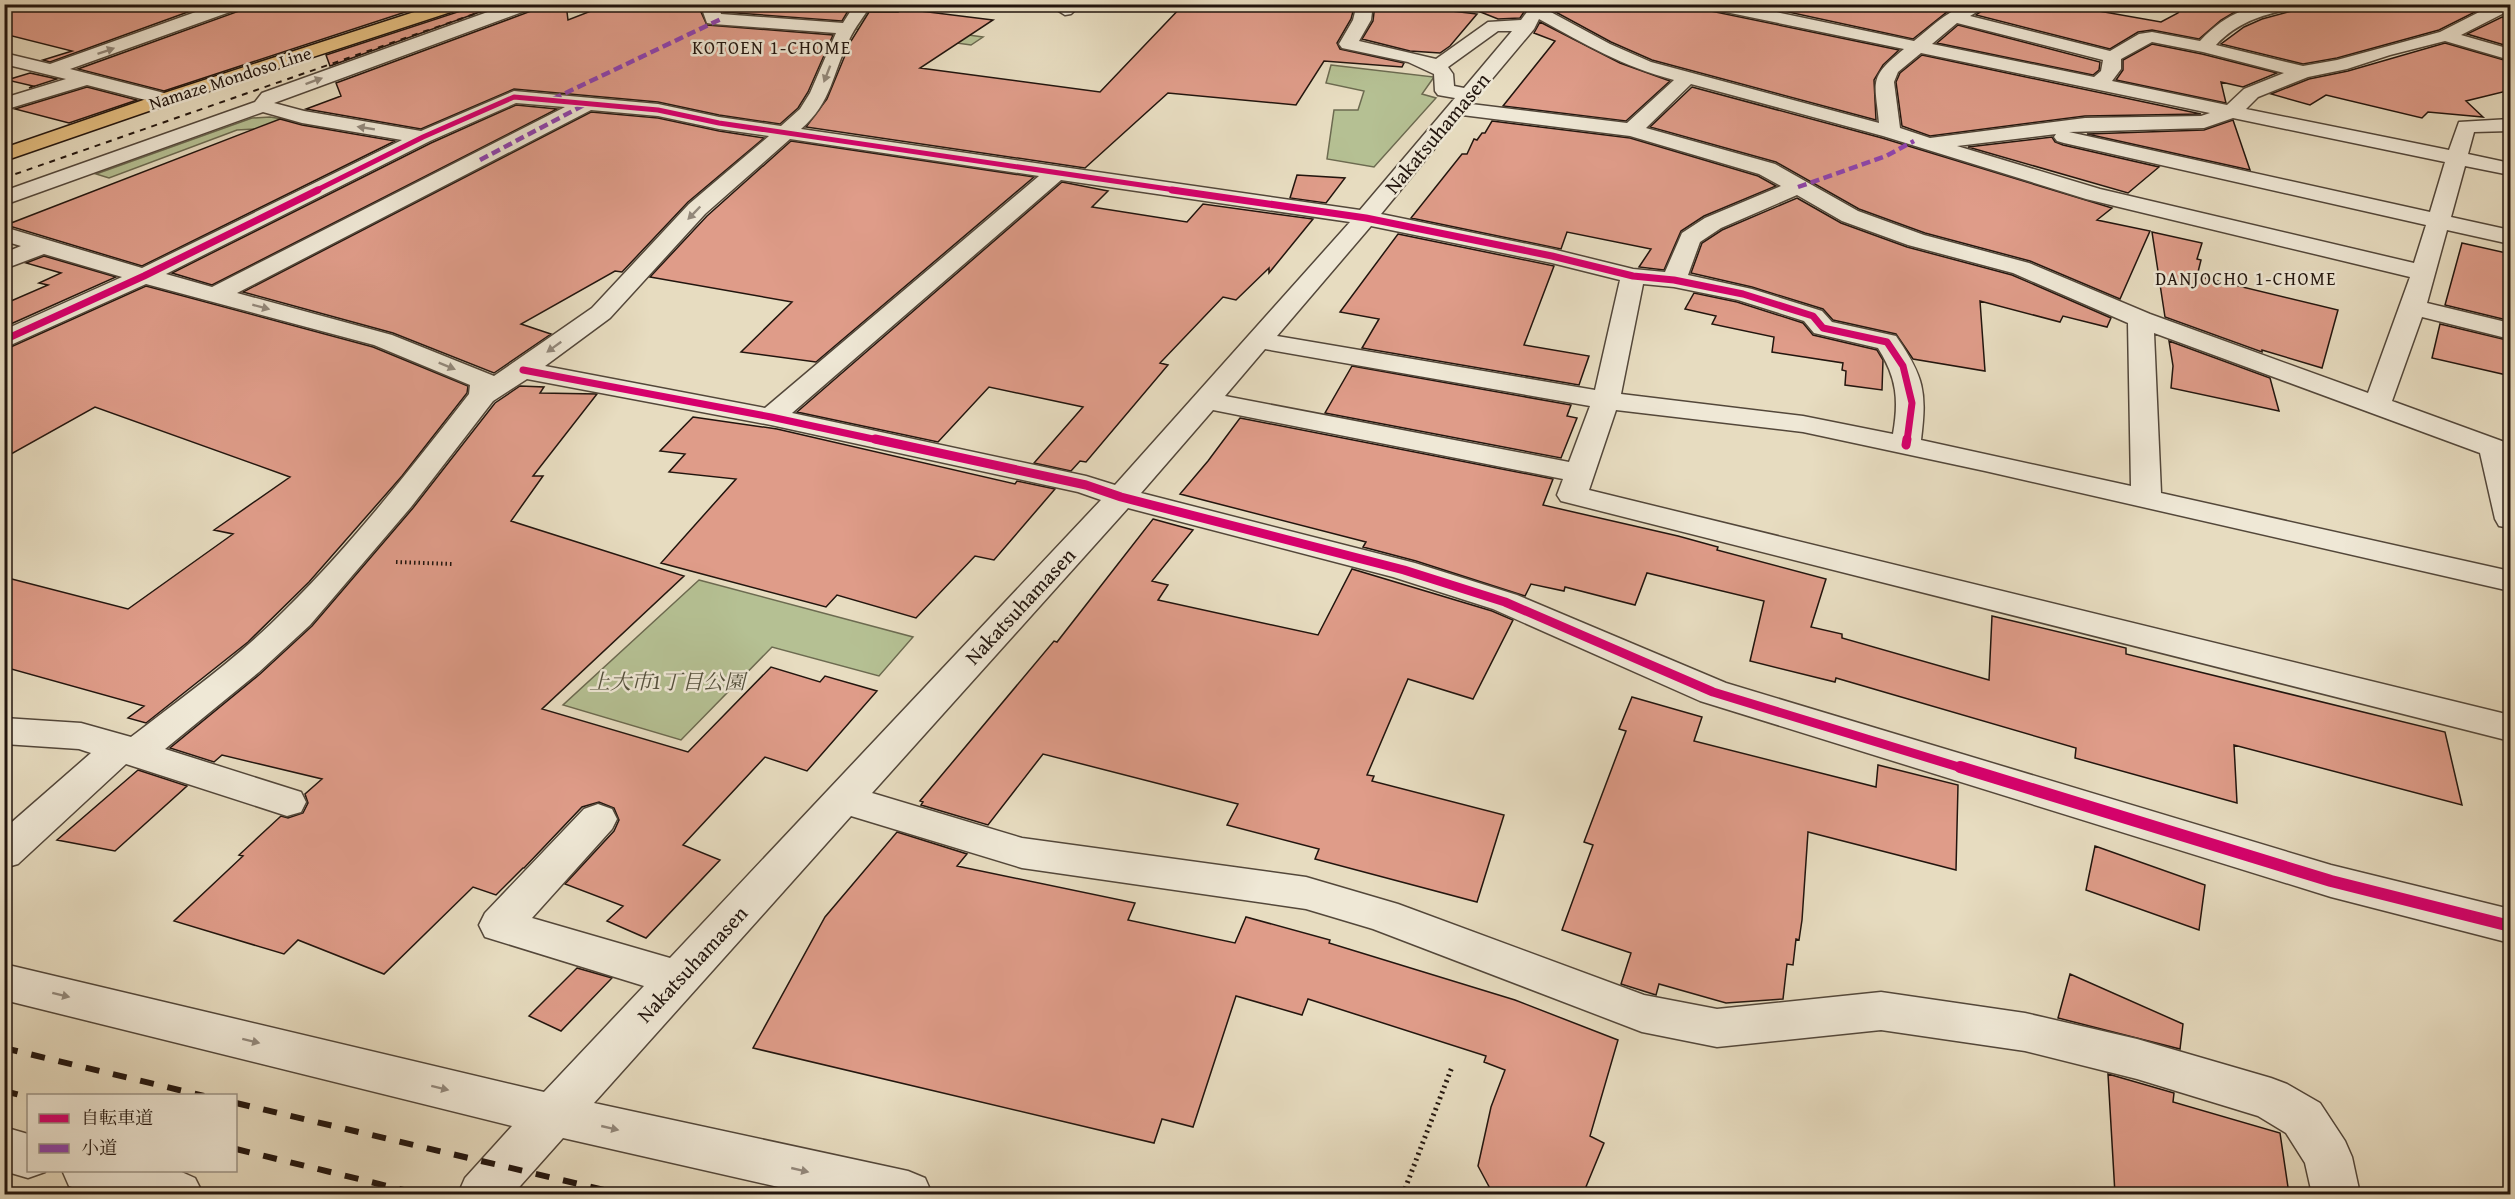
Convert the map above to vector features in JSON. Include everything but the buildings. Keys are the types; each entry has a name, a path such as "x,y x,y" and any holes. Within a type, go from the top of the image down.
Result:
{"main road":[{"name":"Namaze Mondoso Line","path":"4,155 165,99 457,4"}],"street":[{"path":"51,70 235,4"},
{"path":"4,199 262,105 269,98 527,4"},
{"path":"703,4 710,5 713,19 846,28"},
{"path":"4,854 129,750 247,664 281,633 298,617 400,501 483,395 523,370 601,313 697,209 808,113 820,93 846,28 864,4"},
{"path":"1365,4 1362,20 1348,44 1406,55 1438,66 1444,73 1445,91 1464,101 1632,130 1767,169 1850,216 1916,240 2021,268 2141,319 2502,452 2511,519"},
{"path":"1711,4 2511,169"},
{"path":"1890,132 1885,82 1889,70 1954,18 1982,4"},
{"path":"2204,47 2226,23 2244,14 2288,4"},
{"path":"2469,4 2502,8"},
{"path":"1928,146 1937,142 2085,124 2204,122 2232,111 2251,93 2303,72 2446,36 2502,8"},
{"path":"1438,66 1494,26 1534,11 1644,66 1890,132 1928,146 2155,210 2424,273"},
{"name":"Nakatsuhamasen","path":"482,1194 1121,497 1365,218 1464,101 1534,11"},
{"path":"1954,18 2112,57 2145,38 2152,38 2204,47 2303,72"},
{"path":"2446,36 2511,55"},
{"path":"2099,83 2110,74 2113,65 2112,57"},
{"path":"4,58 165,99"},
{"path":"1632,130 1687,78"},
{"path":"4,104 87,79"},
{"path":"4,340 144,276 423,137 514,97 658,110 719,123 1365,218 1552,256 1633,276 1674,280 1743,294 1813,316 1823,328 1887,342 1903,366 1912,403 1906,445"},
{"path":"215,295 587,104"},
{"path":"262,105 302,117 423,137"},
{"path":"2377,405 2424,273 2466,126 2511,125"},
{"path":"2039,131 2511,237"},
{"path":"357,170 397,177"},
{"path":"771,417 1056,173"},
{"path":"1674,280 1690,238 1713,223 1798,188"},
{"path":"4,234 144,276 383,340 484,381 483,395"},
{"path":"4,262 42,246"},
{"path":"1633,276 1606,400 1572,495 2511,728"},
{"path":"2413,307 2511,331"},
{"path":"2141,319 2146,499"},
{"path":"1257,340 1606,400 1803,424 2511,581"},
{"path":"523,370 771,417 1086,485 1121,497 1404,570 1504,602 1713,692 2331,881 2511,926"},
{"path":"1205,400 1580,473"},
{"path":"4,731 81,736 287,802"},
{"path":"843,799 1022,853 1306,893 1383,916 1642,1013 1717,1028 1881,1011 2025,1032 2138,1059 2271,1099 2303,1118 2328,1157 2336,1194"},
{"path":"598,819 500,926 678,978"},
{"path":"4,982 553,1115 908,1194"},
{"path":"4,1149 27,1156"},
{"path":"94,1172 178,1194"}],"path":[{"path":"348,560 452,564"},
{"path":"1403,1194 1452,1066"}],"green space":[{"path":"872,5 958,5 954,10 891,6 874,22 983,37 971,45 855,29"},
{"path":"1331,65 1434,77 1422,94 1436,98 1374,167 1327,159 1334,110 1358,110 1364,91 1326,83"},
{"path":"270,117 331,127 307,138 254,129 237,130 109,178 96,174 252,118"},
{"name":"上大市1丁目公園","path":"699,580 913,637 879,676 772,647 681,740 563,705"}],"railway":[{"path":"4,178 503,4"},
{"path":"4,1048 196,1094"},
{"path":"4,1091 27,1097"},
{"path":"237,1103 621,1194"},
{"path":"237,1149 420,1194"}],"marked path":[{"path":"553,99 721,19"},
{"path":"480,160 584,105"},
{"path":"1798,187 1886,156 1914,141"}],"cycle path":[{"path":"4,340 144,276 423,137 514,97 658,110 719,123 1366,218 1552,256 1633,276 1674,280 1743,294 1813,316 1823,328 1887,342 1903,366 1912,403 1906,445"},
{"path":"523,370 771,417 1086,485 1121,497 1404,570 1505,602 1713,692 2331,881 2510,926"}],"district":[{"name":"KOTOEN 1-CHOME","path":"772,47"},
{"name":"DANJOCHO 1-CHOME","path":"2246,278"}]}
